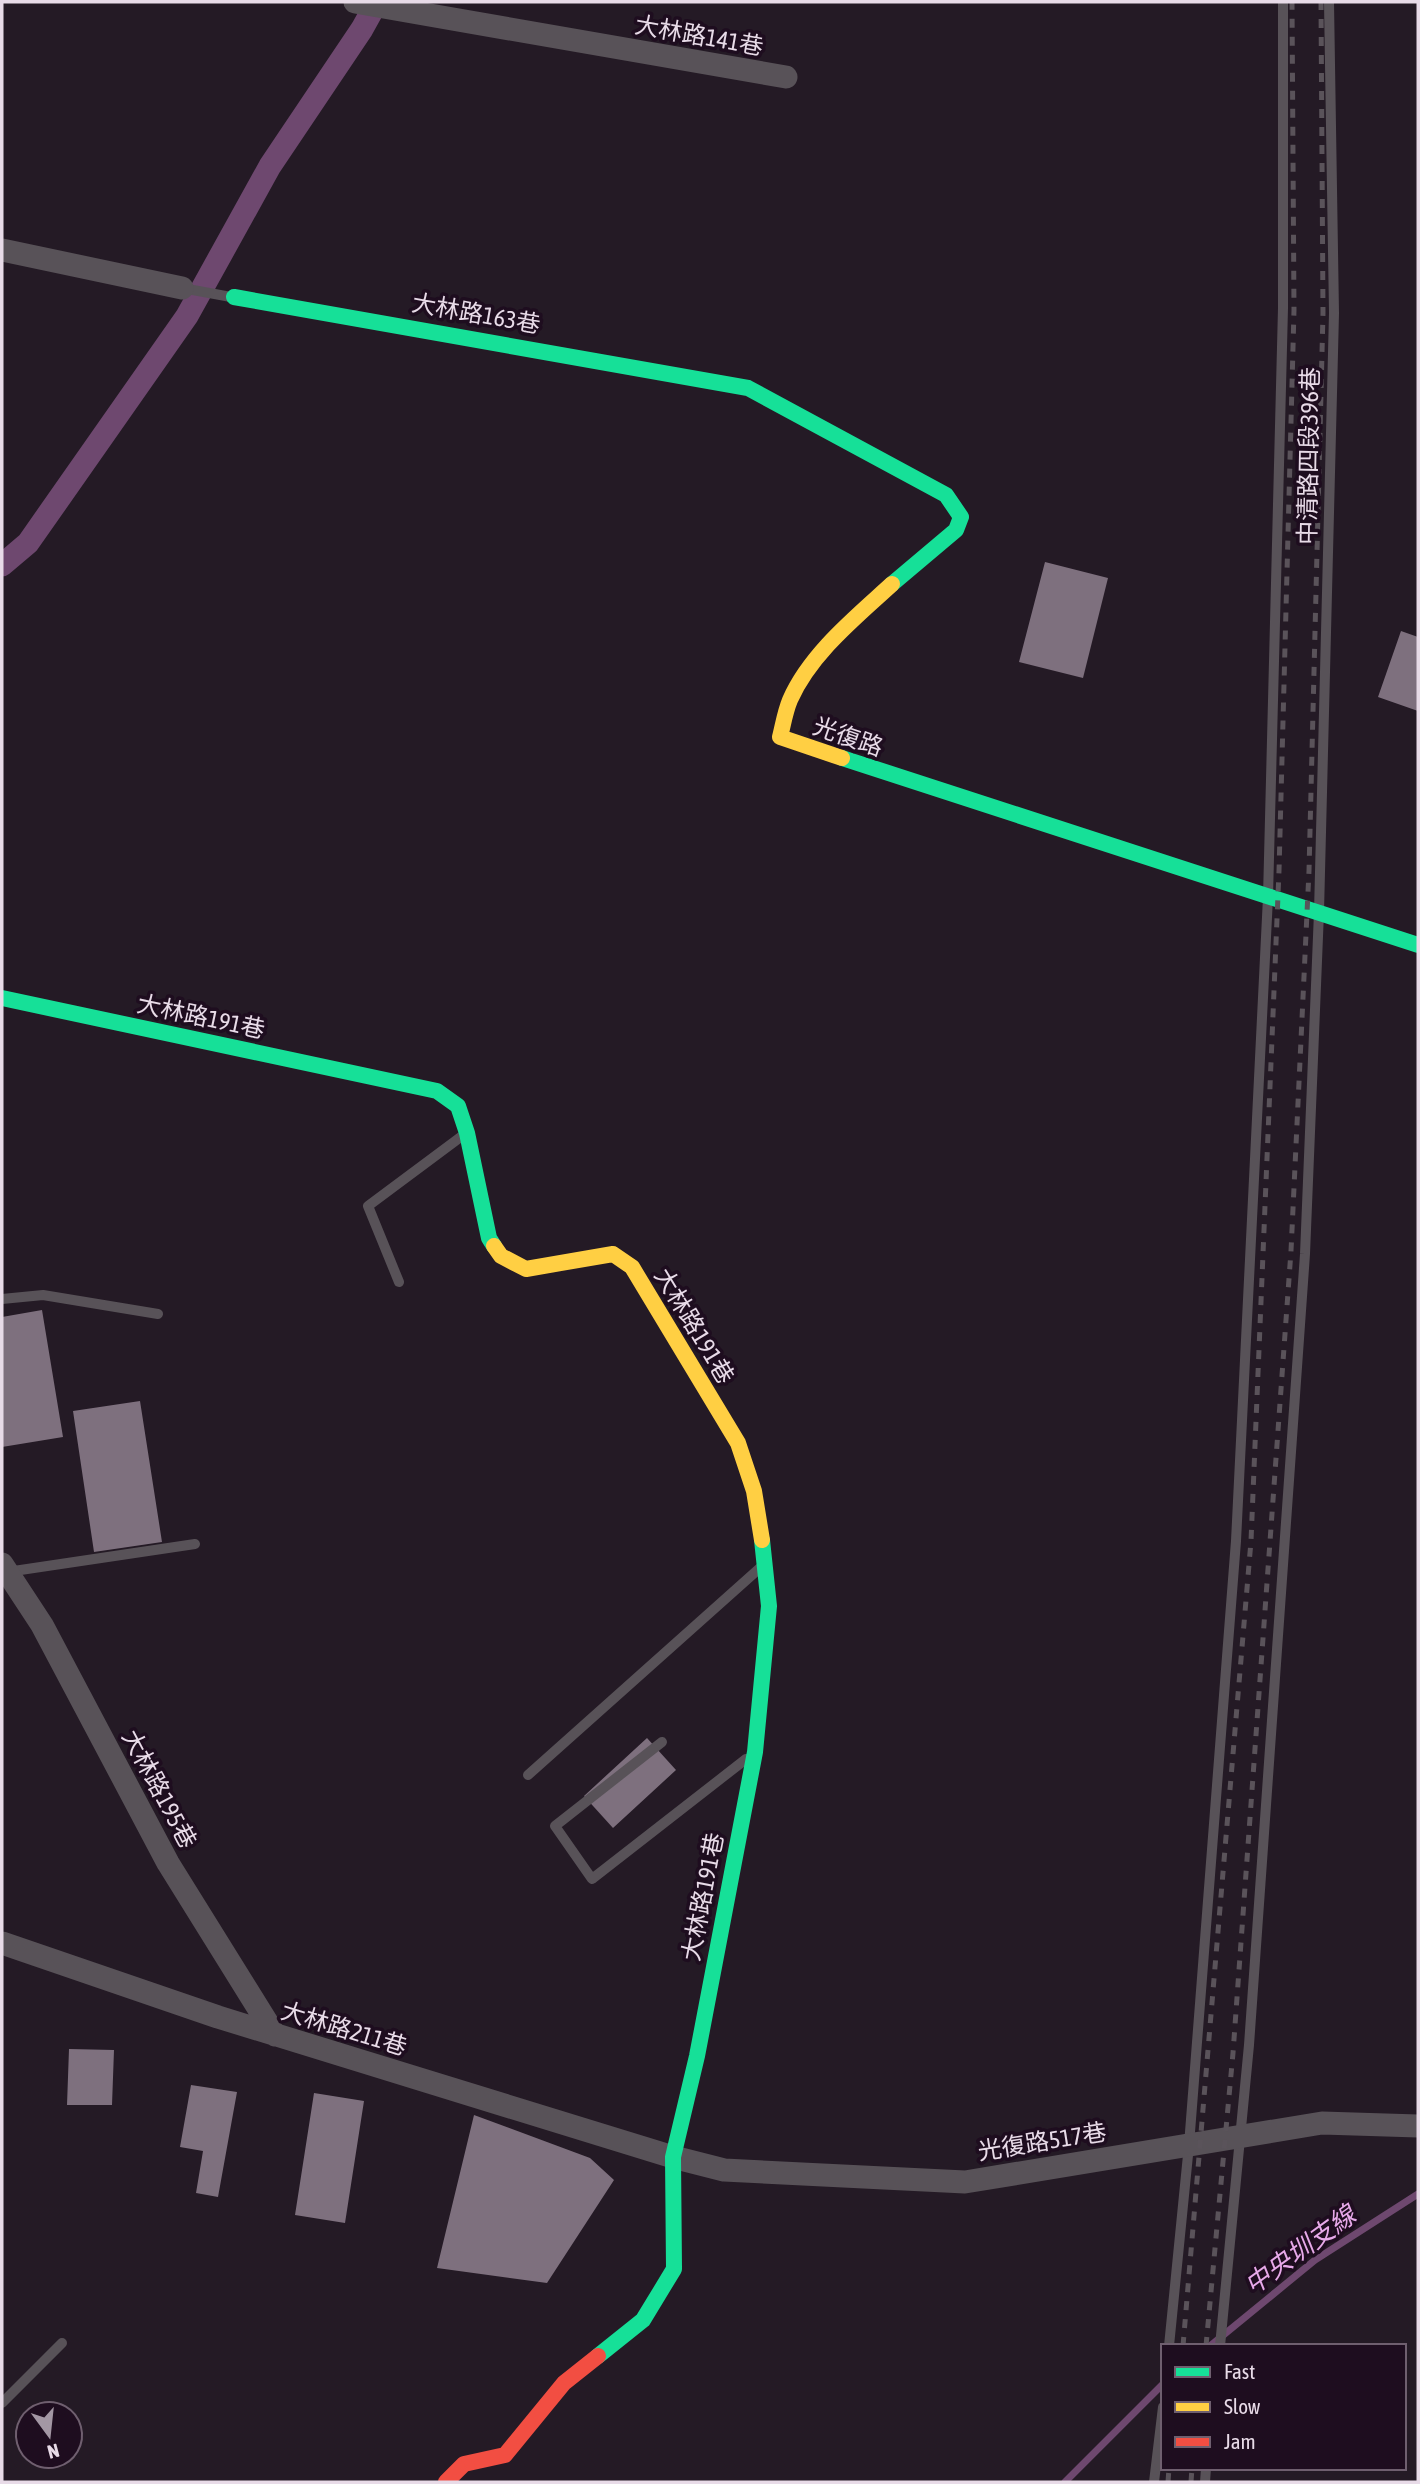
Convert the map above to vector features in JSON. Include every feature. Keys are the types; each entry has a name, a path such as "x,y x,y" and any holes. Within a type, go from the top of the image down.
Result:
{"street":[{"name":"大林路141巷","path":"355,2 786,78"},
{"path":"2,250 182,288"},
{"name":"大林路163巷","path":"234,297 748,388"},
{"name":"光復路","path":"748,388 946,495 961,517 956,530 864,610 817,659 792,696 780,737 875,771 1418,945"},
{"name":"大林路191巷","path":"2,998 437,1091 458,1106 467,1133 489,1238 501,1256 526,1269 613,1254 632,1267 738,1443 754,1491 766,1563 769,1606 755,1752 697,2056 673,2157 674,2269 643,2320 564,2384 505,2455 464,2464 446,2482"},
{"name":"大林路195巷","path":"4,1568 42,1625 168,1863 275,2035"},
{"name":"大林路211巷","path":"2,1943 275,2035 673,2157"},
{"name":"光復路517巷","path":"673,2157 724,2170 965,2182 1322,2123 1418,2126"}],"lane":[{"name":"中清路四段396巷","path":"1169,2344 1189,2145 1236,1542 1268,897 1283,308 1283,2"},
{"name":"中清路四段396巷","path":"1220,2344 1249,2045 1303,1282 1319,912 1334,313 1329,2"},
{"path":"182,288 234,297"},
{"path":"399,1282 368,1206 467,1133"},
{"path":"2,1299 43,1295 158,1314"},
{"path":"4,1568 195,1544"},
{"path":"528,1775 766,1563"},
{"path":"662,1742 555,1826 592,1878 755,1752"},
{"path":"2,2403 62,2343"},
{"path":"1154,2482 1161,2424"}],"building":[{"path":"1045,562 1108,578 1083,678 1019,662"},
{"path":"1401,631 1418,637 1418,711 1378,697"},
{"path":"42,1310 63,1437 2,1447 2,1317"},
{"path":"140,1401 162,1542 94,1552 73,1411"},
{"path":"647,1738 676,1770 613,1828 584,1796"},
{"path":"69,2049 114,2050 112,2105 67,2105"},
{"path":"191,2085 237,2092 218,2197 196,2193 203,2151 180,2147"},
{"path":"314,2093 364,2101 345,2223 295,2215"},
{"path":"474,2115 590,2158 614,2180 547,2283 437,2268"}],"waterway":[{"path":"2,565 28,543 187,316 270,166 362,29 377,2"},
{"name":"中央圳支線","path":"1212,2344 1315,2260 1418,2194"},
{"name":"中央圳支線","path":"1065,2482 1161,2386"}],"railway":[{"path":"1183,2344 1251,1541 1279,871 1294,310 1292,2"},
{"path":"1206,2344 1233,2053 1291,1251 1309,871 1323,313 1321,2"},
{"path":"1168,2482 1169,2470"},
{"path":"1191,2482 1192,2470"}],"traffic: fast":[{"path":"234,297 748,388 946,495 961,517 956,530 892,584"},
{"path":"842,758 1418,945"},
{"path":"2,998 437,1091 458,1106 467,1133 489,1238 494,1246"},
{"path":"598,2356 643,2320 674,2269 673,2157 697,2056 755,1752 769,1606 762,1540"}],"traffic: slow":[{"path":"842,758 780,737 787,709 809,667 849,623 892,584"},
{"path":"494,1246 501,1256 526,1269 613,1254 632,1267 738,1443 754,1491 762,1540"}],"traffic: jam":[{"path":"446,2482 464,2464 505,2455 564,2383 598,2356"}]}
